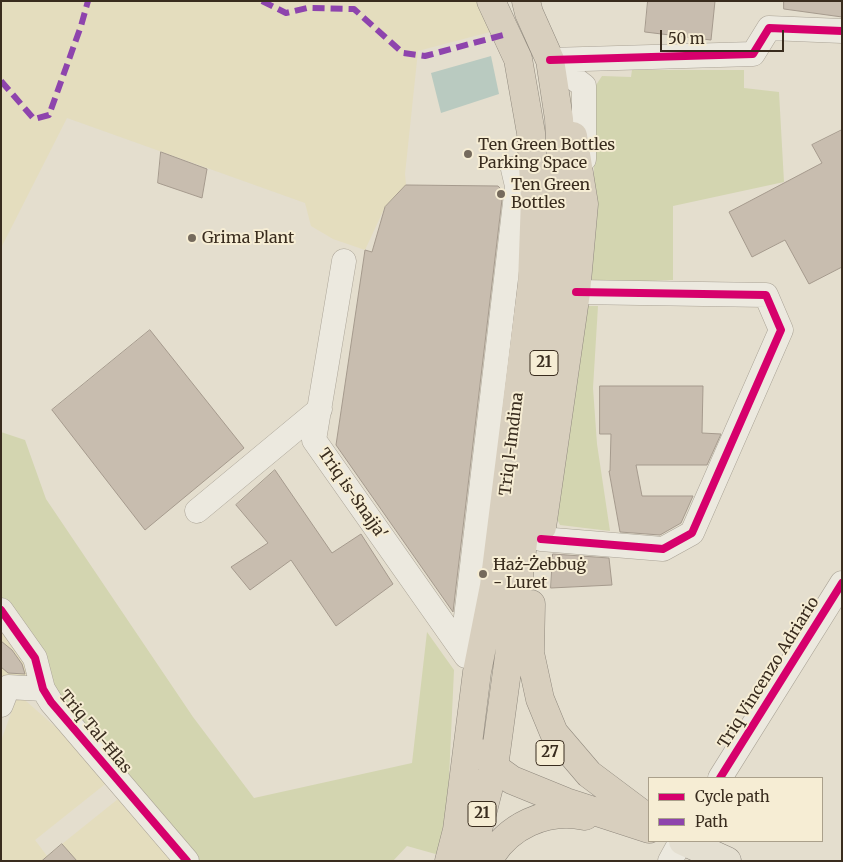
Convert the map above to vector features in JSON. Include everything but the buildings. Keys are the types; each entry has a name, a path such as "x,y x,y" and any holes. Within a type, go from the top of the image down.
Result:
{"highway":[{"name":"Triq l-Imdina","path":"449,861 457,830 479,664 502,528 532,283 535,199 531,133 518,59 492,1"},
{"name":"Triq l-Imdina","path":"470,861 496,770 553,286 559,214 561,159 559,119 552,73 529,5"},
{"path":"552,73 575,140 584,204 576,292 530,608 530,653 540,699 554,732 589,774 648,818"},
{"path":"496,770 486,752 483,718 502,528"},
{"name":"27","path":"511,640 514,674 519,697 523,710 539,740 578,782 602,799 648,823"},
{"name":"27","path":"496,770 512,780 553,797 648,830"},
{"path":"488,861 496,849 513,832 533,820 550,815 574,814 648,830"}],"main road":[{"path":"684,842 727,861"}],"street":[{"path":"552,73 753,54 769,28 842,31"},
{"path":"479,664 464,634 517,186 513,169"},
{"path":"513,220 535,199"},
{"name":"Triq is-Snajja'","path":"344,261 314,440 479,664"},
{"path":"541,539 663,549 692,533 781,330 766,295 576,292"},
{"path":"197,511 320,409"},
{"name":"Triq Vincenzo Adriario","path":"721,777 842,583"},
{"name":"Triq Tal-Ħlas","path":"1,610 35,658 43,689 51,702 187,861"},
{"path":"3,691 43,689"},
{"path":"670,861 681,842"}],"shaded area":[{"path":"1,1 477,1 494,31 418,51 405,174 406,185 385,207 365,250 333,239 311,226 305,203 67,118 1,248"},
{"path":"491,56 499,94 441,113 431,73"},
{"path":"1,618 33,667 19,682 1,694"},
{"path":"18,694 77,746 109,781 35,840 47,856 123,795 177,861 1,861 1,741"}],"green space":[{"path":"632,70 744,70 744,88 779,92 784,182 673,206 673,280 595,283 587,273 594,170 592,91 602,76 631,77"},
{"path":"587,306 598,306 593,388 597,444 610,531 560,525 555,515"},
{"path":"1,432 25,440 46,499 193,717 254,798 412,763 427,632 454,670 447,821 439,855 407,846 393,861 194,861 1,625"}],"marked path":[{"path":"1,81 34,119 49,115 88,1"},
{"path":"262,1 286,13 307,8 354,9 403,53 425,56 507,34"}],"cycle path":[{"path":"550,60 753,54 769,28 842,31"},
{"path":"541,539 663,549 692,533 781,330 766,295 576,292"},
{"path":"721,777 842,583"},
{"path":"1,610 35,658 43,689 51,702 187,861"}],"place":[{"name":"Ten Green Bottles Parking Space","path":"468,154"},
{"name":"Ten Green Bottles","path":"501,194"},
{"name":"Grima Plant","path":"192,238"},
{"name":"Ħaż-Żebbuġ - Luret","path":"483,574"}]}
